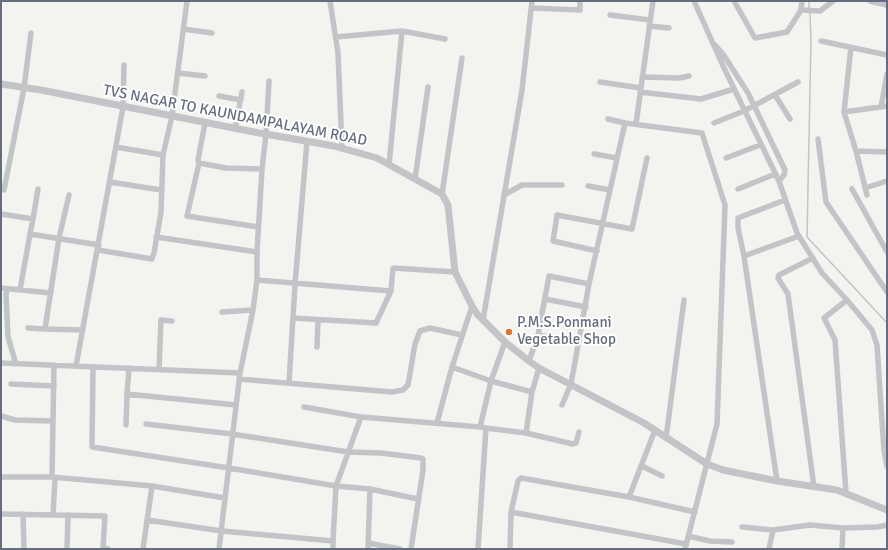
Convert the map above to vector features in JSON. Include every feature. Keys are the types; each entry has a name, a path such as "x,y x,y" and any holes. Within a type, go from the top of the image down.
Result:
{"street":[{"path":"30,234 59,238 152,259 161,212 163,156 172,116 187,1"},
{"path":"330,1 338,53 342,148"},
{"path":"483,320 522,90 532,1"},
{"path":"532,8 580,10 580,1"},
{"path":"636,124 652,1"},
{"path":"694,1 760,145 779,181 799,236 822,273 872,330 877,345 885,413 887,466"},
{"path":"734,1 755,38 787,32 803,10 802,1"},
{"path":"803,10 820,11 833,1"},
{"path":"870,1 887,5"},
{"path":"610,15 668,28"},
{"path":"183,29 212,33"},
{"path":"336,37 402,31 445,39"},
{"path":"390,165 402,31"},
{"path":"4,190 24,88 31,33"},
{"path":"821,41 887,55"},
{"path":"712,42 723,54 754,105 785,170 784,175 779,181"},
{"path":"851,47 844,112 867,195"},
{"path":"462,58 442,194 448,205 455,272 472,306 483,320 528,361 635,418 707,464 723,470 846,493 887,509"},
{"path":"76,366 99,247 123,107 124,65"},
{"path":"178,73 205,76"},
{"path":"844,112 884,107 887,74"},
{"path":"642,77 679,78 689,76"},
{"path":"219,549 240,376 253,310 257,280 258,227 269,80"},
{"path":"600,82 640,90 701,99 734,89"},
{"path":"714,123 744,111 798,82"},
{"name":"TVS NAGAR TO KAUNDAMPALAYAM ROAD","path":"1,84 342,148 377,158 442,194"},
{"path":"416,179 428,87"},
{"path":"235,129 242,92"},
{"path":"775,95 790,118"},
{"path":"219,96 241,100"},
{"path":"511,512 686,546 717,424 725,205 702,133 625,123 608,119"},
{"path":"205,123 198,160 199,163 187,216 258,227"},
{"path":"562,405 571,384 580,342 589,284 625,123"},
{"path":"818,139 826,202 887,292"},
{"path":"289,383 295,284 307,141"},
{"path":"726,158 760,145"},
{"path":"116,147 163,156"},
{"path":"856,151 887,153"},
{"path":"594,154 617,158"},
{"path":"596,252 553,241 557,215 632,229 647,158"},
{"path":"199,163 226,168 262,169"},
{"path":"738,189 775,174"},
{"path":"865,188 887,181"},
{"path":"110,182 161,190"},
{"path":"504,195 522,185 562,185"},
{"path":"588,186 610,190"},
{"path":"20,290 38,189"},
{"path":"852,189 887,252"},
{"path":"45,329 59,238 69,195"},
{"path":"776,481 744,256 738,228 738,218 785,200"},
{"path":"1,214 33,219"},
{"path":"744,256 799,236"},
{"path":"156,237 257,252"},
{"path":"813,258 779,275 778,278 788,294 814,487"},
{"path":"293,318 376,323 391,291 393,268 455,272"},
{"path":"528,361 538,335 549,276 589,284"},
{"path":"257,280 391,291"},
{"path":"16,364 8,337 4,288 51,293"},
{"path":"545,298 586,307"},
{"path":"666,438 684,300"},
{"path":"846,493 835,340 824,318 847,300"},
{"path":"437,423 452,367 472,306"},
{"path":"222,312 253,310"},
{"path":"159,369 160,320 172,321"},
{"path":"317,347 318,320"},
{"path":"28,328 83,330"},
{"path":"1,363 159,369 392,392 403,390 408,385 415,344 420,331 430,328 462,335"},
{"path":"538,335 580,342"},
{"path":"478,549 483,427 491,381 506,342"},
{"path":"53,515 54,365"},
{"path":"93,367 92,447 336,486 370,489 418,499"},
{"path":"452,367 491,381 532,392"},
{"path":"126,425 129,368"},
{"path":"526,433 532,392 539,368"},
{"path":"11,384 54,386"},
{"path":"127,394 236,405"},
{"path":"304,407 361,417 483,427 526,433 573,444 576,443 579,432"},
{"path":"1,416 15,420 53,421"},
{"path":"333,549 336,486 361,417"},
{"path":"146,424 232,434 348,452 381,453 423,459 423,470 411,549"},
{"path":"629,497 655,430"},
{"path":"642,466 662,476"},
{"path":"1,477 54,477 152,486 225,498"},
{"path":"510,549 511,512 518,481 522,478 629,497 695,512"},
{"path":"143,549 152,486"},
{"path":"370,489 368,546 400,549"},
{"path":"1,514 105,516 103,549 108,549"},
{"path":"23,514 24,549"},
{"path":"67,549 68,515"},
{"path":"147,520 222,531 333,541"},
{"path":"742,527 773,530 810,525 843,528 877,527 887,525"},
{"path":"842,549 843,528"},
{"path":"769,549 773,530"},
{"path":"688,536 710,541 732,542"}],"waterway":[{"path":"809,1 809,9"},
{"path":"810,13 811,40 807,237 887,323"}],"place":[{"name":"P.M.S.Ponmani Vegetable Shop","path":"509,332"}]}
